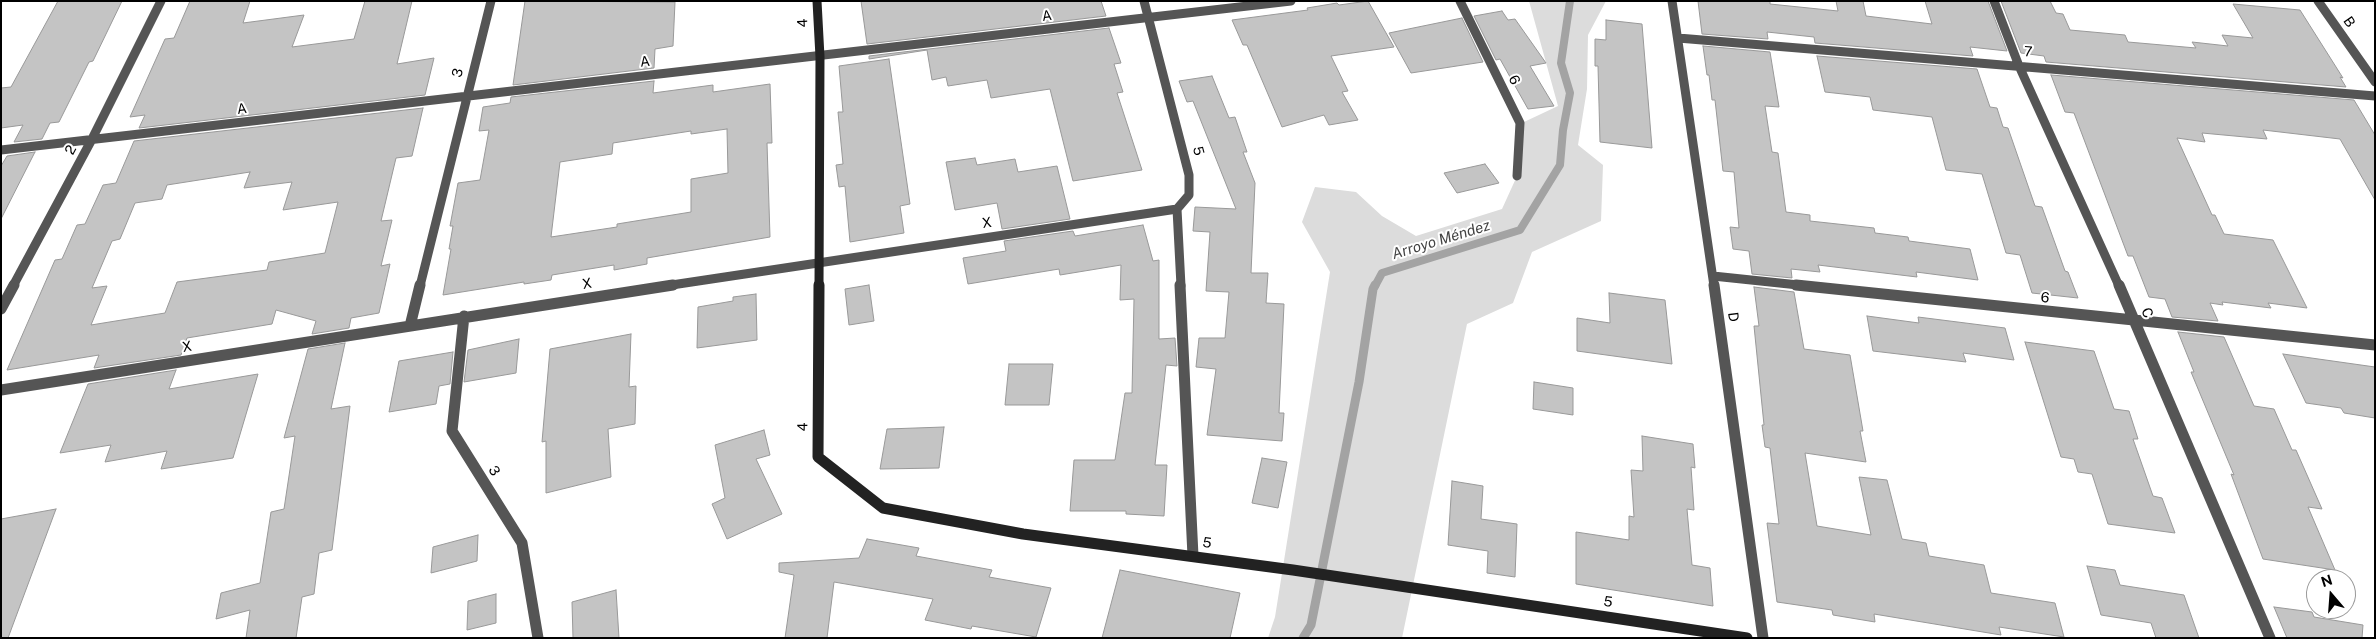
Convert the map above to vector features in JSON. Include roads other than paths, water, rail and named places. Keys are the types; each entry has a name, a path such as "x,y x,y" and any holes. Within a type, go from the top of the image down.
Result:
{"street":[{"name":"2","path":"1,310 91,141 161,1"},
{"name":"3","path":"410,326 491,1"},
{"name":"4","path":"817,1 820,57 818,457 883,508 1023,534 1193,556"},
{"name":"5","path":"1144,1 1189,176 1189,196 1177,209 1193,556 1748,638"},
{"name":"A","path":"1,150 91,141 468,95 820,57 1291,1"},
{"name":"6","path":"1460,1 1520,123 1517,176"},
{"name":"D","path":"1672,1 1714,276 1763,638"},
{"name":"C","path":"1994,1 2019,66 2136,322 2270,638"},
{"name":"B","path":"2318,1 2375,82"},
{"name":"7","path":"1678,38 2375,96"},
{"name":"X","path":"1,390 464,316 1177,209"},
{"name":"6","path":"1714,276 2136,322 2375,345"},
{"name":"3","path":"464,316 452,431 522,543 538,638"}],"waterway":[{"name":"Arroyo Méndez","path":"1375,286 1382,273 1520,230 1560,165 1563,130 1570,93 1561,63 1570,1"},
{"name":"Arroyo Méndez","path":"1303,638 1311,625 1359,382 1375,285"}]}
